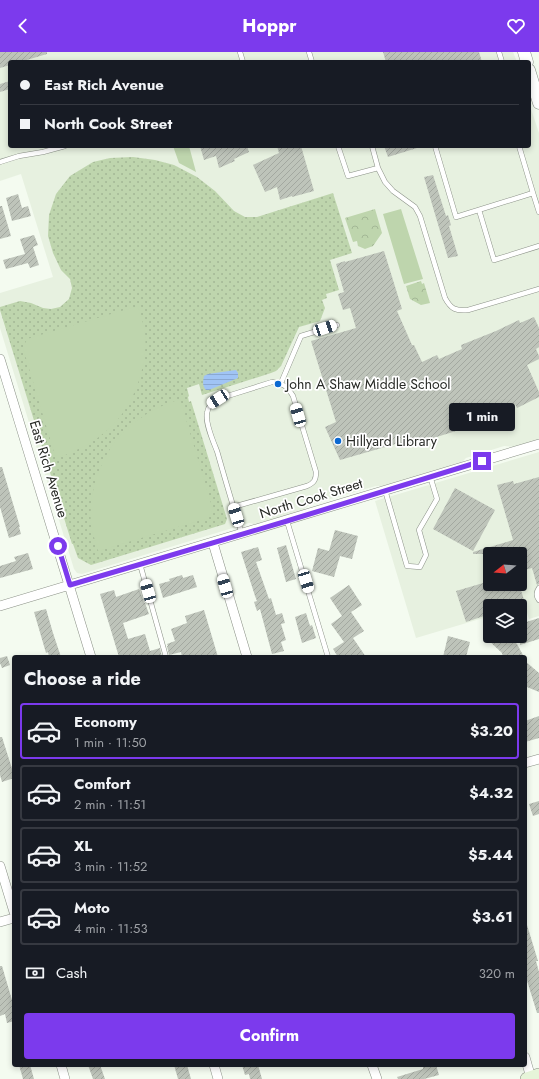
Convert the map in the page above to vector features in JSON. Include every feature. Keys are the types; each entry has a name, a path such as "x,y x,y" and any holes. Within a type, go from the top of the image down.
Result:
{"street":[{"path":"531,77 539,103"},
{"name":"East Rich Avenue","path":"0,359 91,655"},
{"name":"North Cook Street","path":"0,605 287,521 430,476 539,444"},
{"path":"213,543 246,655"},
{"path":"527,763 539,759"},
{"path":"0,866 12,905"},
{"path":"0,922 12,919"},
{"path":"527,1063 532,1077"},
{"path":"62,1067 65,1079"},
{"path":"215,1067 218,1079"},
{"path":"373,1067 377,1079"}],"lane":[{"path":"0,162 19,156 58,148"},
{"path":"339,148 348,176 378,168"},
{"path":"373,148 378,168 385,182 393,191 415,207 420,216 445,298 449,306 458,311 468,310 539,289"},
{"path":"436,148 456,217 533,193"},
{"path":"520,148 539,212"},
{"path":"479,210 494,260 539,246"},
{"path":"281,383 301,336 337,324"},
{"path":"233,507 307,486 312,484 316,479 316,472 293,396 288,388 281,383 272,382 218,399 210,404 207,411 206,418 233,507 242,534"},
{"path":"385,490 407,566 420,567 426,555 419,530 437,499 430,476"},
{"path":"287,521 327,655"},
{"path":"140,564 165,655"},
{"path":"539,588 536,592 536,597 539,600"}],"shaded area":[{"name":"John A Shaw Middle School","path":"0,52 513,52 516,60 8,60 8,148 531,148 531,109 539,133 539,440 515,447 504,446 466,458 460,464 386,486 376,486 309,505 301,512 258,525 249,523 82,574 77,573 74,569 0,328 0,293 53,277 21,174 0,181"},
{"path":"539,452 539,616 529,619 527,613 527,599 483,599 483,618 416,638 375,501"}],"green space":[{"path":"174,148 190,148 196,172 179,163"},
{"path":"133,157 155,160 174,165 197,177 215,191 234,211 245,217 257,217 333,193 352,253 330,260 339,290 326,294 327,298 322,300 325,308 320,321 299,327 281,366 276,371 202,395 199,384 187,388 189,402 191,401 227,519 225,524 91,565 78,558 72,544 0,307 20,301 51,309 60,307 69,299 72,288 70,279 61,270 53,253 48,236 49,215 56,194 70,176 93,162 110,158"},
{"path":"375,209 382,233 373,246 365,249 358,246 357,241 353,242 345,218"},
{"path":"401,209 423,279 404,284 383,214"},
{"path":"421,281 422,284 424,283 430,303 421,305 410,299 406,286"},
{"path":"138,306 144,326 145,345 142,370 134,394 114,424 95,440 56,459 23,348 27,339"},
{"path":"180,399 213,510 208,518 98,551 92,531 91,512 94,488 102,464 115,443 136,421 155,409"}],"water":[{"path":"236,370 238,373 238,378 209,390 206,390 204,387 204,376 208,374"}],"building":[{"path":"0,52 47,52 47,54 27,60 8,60 8,66 0,68"},
{"path":"383,52 479,52 481,60 385,60"},
{"path":"8,82 8,90 0,92 0,84"},
{"path":"201,148 248,148 249,152 234,159 235,161 219,168 216,156 204,160"},
{"path":"278,148 302,148 314,191 280,200 277,187 265,192 253,165 279,153"},
{"path":"385,148 417,148 388,157"},
{"path":"433,175 446,216 448,215 451,225 449,226 458,256 448,258 424,177"},
{"path":"18,194 22,208 28,206 31,216 12,221 6,198"},
{"path":"0,206 2,206 11,236 0,239"},
{"path":"34,235 38,245 33,247 39,265 30,268 28,263 6,269 3,260 25,254 20,239"},
{"path":"384,251 402,309 397,311 412,345 414,345 422,362 437,355 439,359 462,349 461,345 519,320 520,323 534,317 539,328 539,347 536,349 539,359 527,365 539,392 539,397 517,408 515,404 492,415 493,417 480,423 473,409 452,418 456,431 401,448 399,443 340,460 325,427 336,422 311,341 356,328 350,308 343,310 338,294 344,292 336,264"},
{"path":"0,467 2,467 21,534 9,538 0,507"},
{"path":"539,477 539,584 537,585 532,568 527,569 527,547 490,547 513,540 497,485 513,481 514,484"},
{"path":"455,488 495,510 473,551 433,529"},
{"path":"335,530 358,536 352,559 340,556 334,577 312,571 318,548 329,551"},
{"path":"286,545 296,579 286,582 277,548"},
{"path":"258,547 262,560 256,562 269,599 271,598 276,615 282,613 285,623 281,624 286,640 281,642 284,651 272,654 260,609 257,611 254,602 257,601 241,552"},
{"path":"483,549 483,554 473,554 473,552"},
{"path":"28,553 33,569 0,578 0,566 16,561 14,557"},
{"path":"182,575 183,578 193,575 197,587 163,598 159,584 170,581 169,579"},
{"path":"483,583 483,591 521,591 524,599 483,599 483,616 466,622 456,591"},
{"path":"349,585 362,605 351,612 364,631 353,638 365,655 337,655 333,649 344,642 331,624 342,616 330,598"},
{"path":"139,589 149,614 123,623 128,639 145,634 150,651 160,648 162,655 118,655 100,594 114,590 116,597"},
{"path":"46,609 60,655 49,655 48,652 46,653 34,612"},
{"path":"204,610 217,655 182,655 181,652 169,655 167,644 175,641 171,629 187,623 185,616"},
{"path":"306,613 316,638 302,643 295,617"},
{"path":"539,618 539,639 527,643 527,622"},
{"path":"448,636 470,642 467,655 443,655"},
{"path":"491,643 516,643 523,655 502,655"},
{"path":"7,656 10,665 2,668 0,658"},
{"path":"527,663 539,673 539,692 527,687"},
{"path":"539,716 539,738 527,741 527,720"},
{"path":"0,737 2,737 12,769 12,779 2,782 0,775"},
{"path":"539,801 539,814 533,816 529,804"},
{"path":"527,925 538,961 536,961 539,972 539,1013 537,1013 527,980"},
{"path":"0,966 2,966 12,1000 12,1022 7,1023 5,1014 0,1016"},
{"path":"20,1067 31,1067 34,1079 23,1079"},
{"path":"89,1067 101,1067 105,1079 93,1079"},
{"path":"175,1067 188,1067 191,1079 178,1079"},
{"path":"243,1067 259,1067 262,1079 250,1079 249,1074 245,1075"},
{"path":"423,1067 437,1067 439,1075 424,1079 398,1079 397,1077 423,1069"}],"place":[{"name":"John A Shaw Middle School","path":"278,384"},
{"name":"Hillyard Library","path":"338,441"}],"route":[{"path":"58,546 70,585 287,521 482,461"}]}
